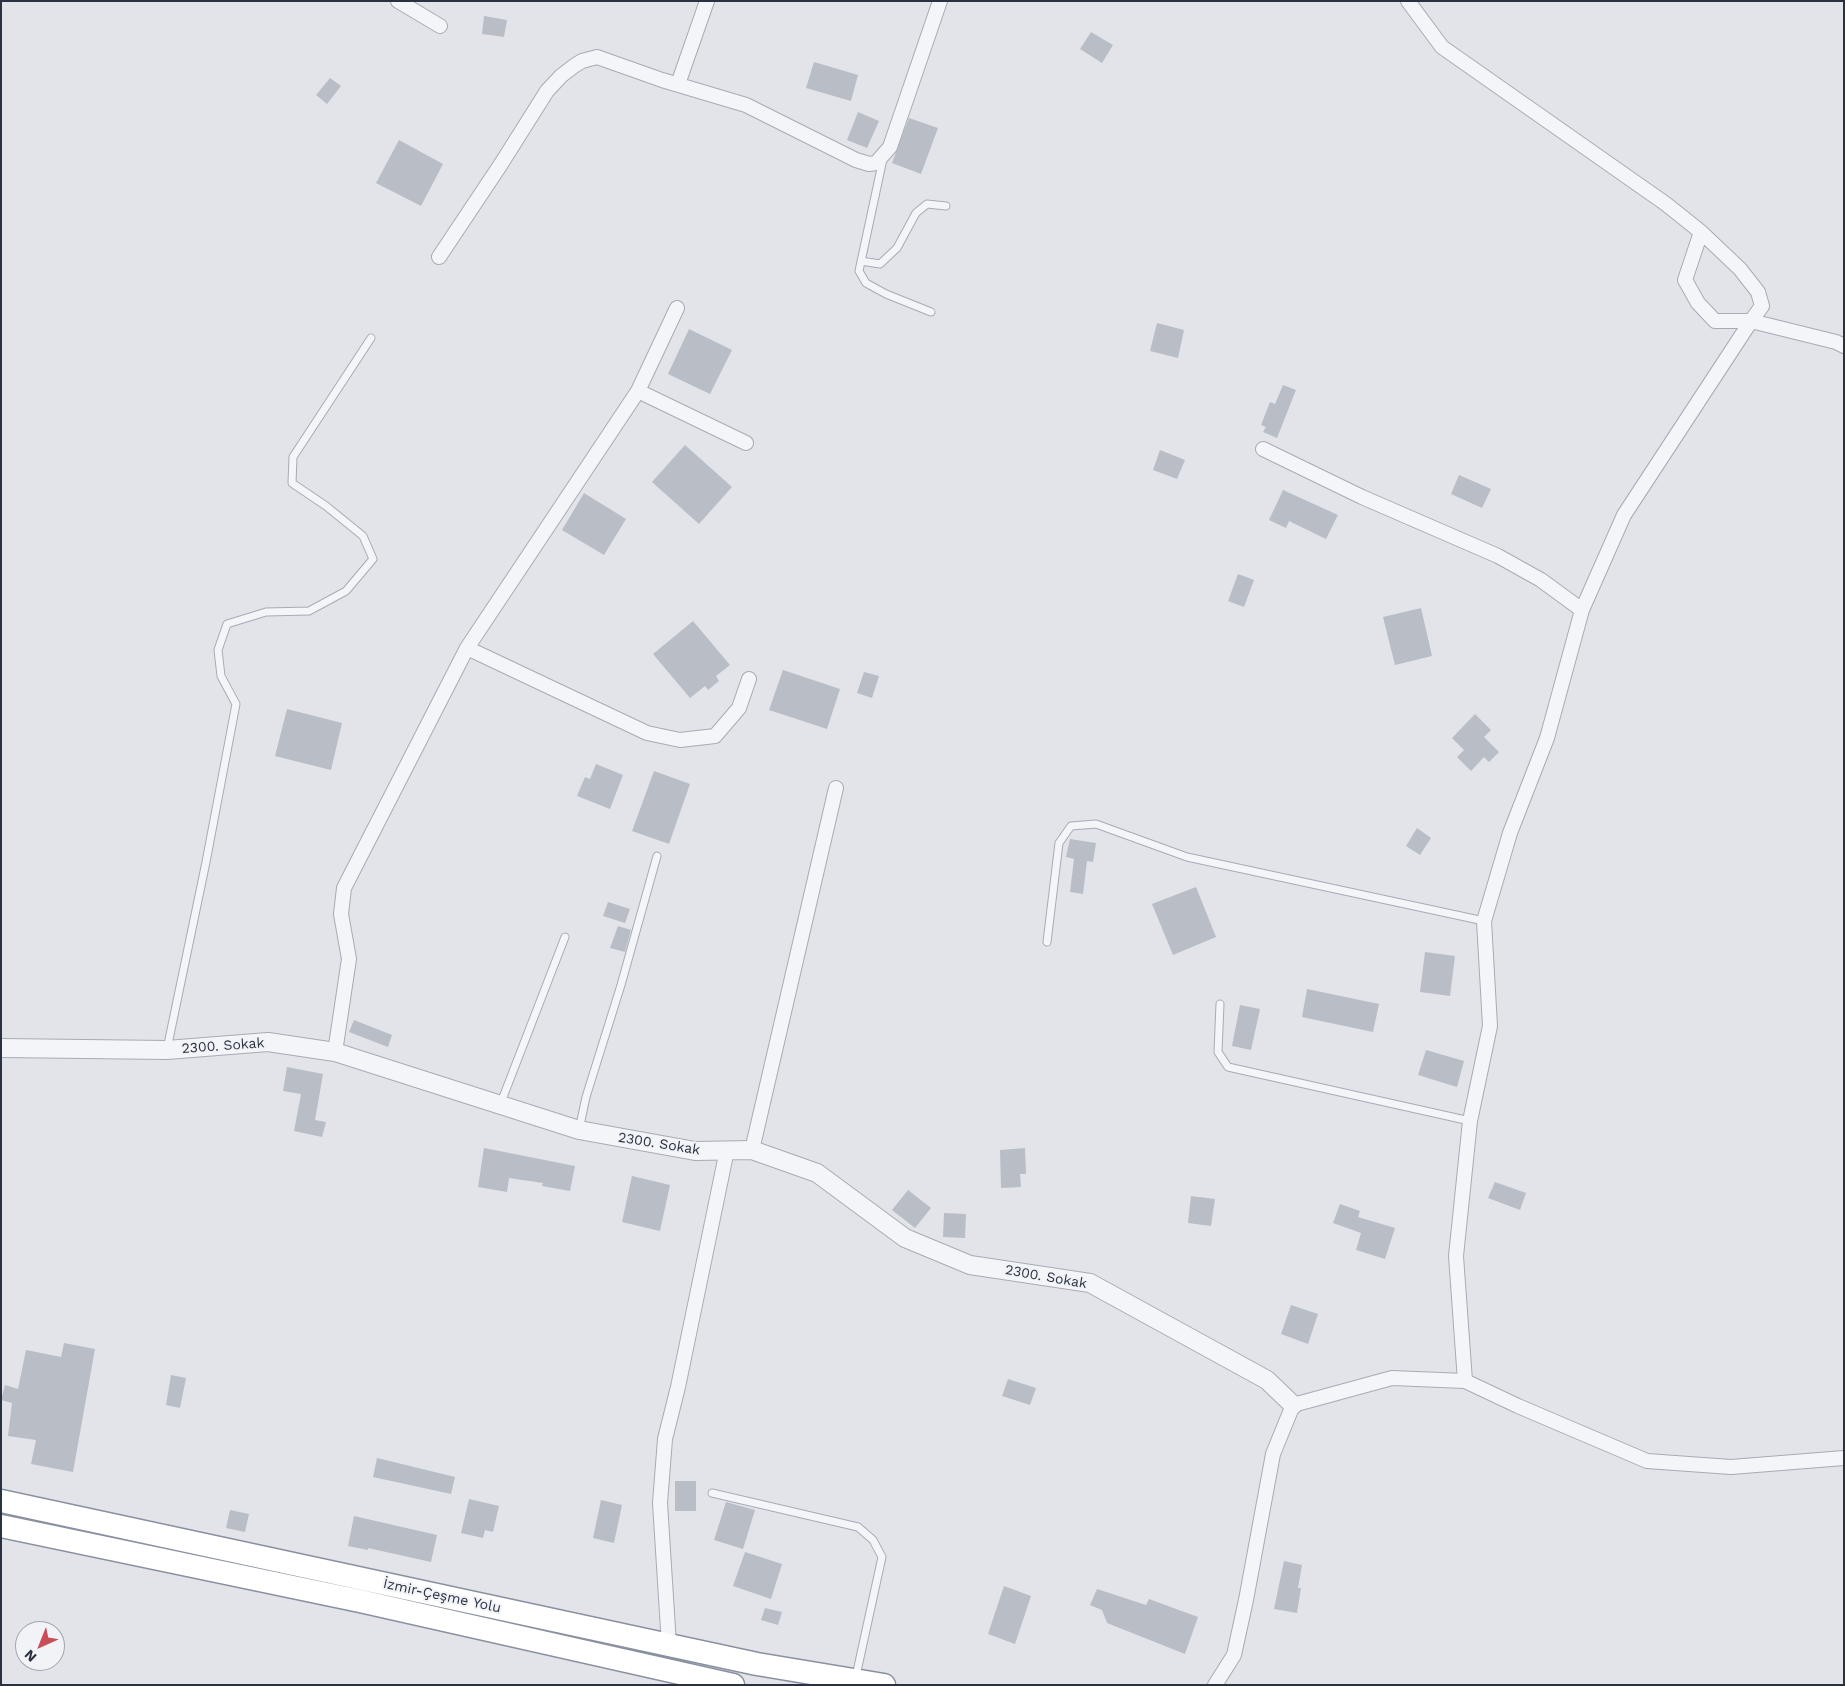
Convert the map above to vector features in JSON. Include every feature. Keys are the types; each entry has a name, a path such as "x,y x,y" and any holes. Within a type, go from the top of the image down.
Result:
{"highway":[{"name":"İzmir-Çeşme Yolu","path":"1,1501 757,1664 884,1685"},
{"name":"İzmir-Çeşme Yolu","path":"1,1526 360,1601 733,1685"}],"street":[{"path":"398,1 440,26"},
{"path":"678,84 707,1"},
{"path":"439,257 501,164 547,90 574,66 582,61 597,57 746,105 856,160 869,164 876,163 890,147 940,1"},
{"path":"1408,1 1442,47 1666,204 1701,232 1740,269 1758,292 1762,306 1624,515 1582,610 1547,738 1510,833 1484,921 1490,1026 1470,1121 1456,1256 1466,1381"},
{"path":"1701,232 1685,280 1698,303 1715,321 1751,320 1836,342 1844,346"},
{"path":"334,1052 349,959 341,914 344,888 467,648 638,390 677,308"},
{"path":"638,390 746,443"},
{"path":"1264,450 1362,498 1498,556 1541,580 1582,610"},
{"path":"467,648 646,733 680,740 715,736 739,708 750,679"},
{"path":"752,1150 836,788"},
{"name":"2300. Sokak","path":"1,1048 166,1050 268,1042 334,1052 579,1130 695,1151 752,1150 817,1173 905,1238 970,1265 1090,1283 1267,1380 1293,1405"},
{"path":"669,1645 660,1503 664,1439 678,1387 727,1150"},
{"path":"1214,1685 1234,1655 1273,1454 1293,1405 1392,1378 1466,1381 1518,1406 1647,1461 1731,1467 1844,1458"}],"lane":[{"path":"884,156 859,271 866,284 931,312"},
{"path":"861,261 880,264 897,248 916,213 927,204 946,206"},
{"path":"166,1050 206,862 236,704 221,676 218,650 227,624 266,612 309,611 346,591 373,559 363,536 326,506 292,483 293,457 371,338"},
{"path":"1047,942 1059,843 1070,826 1096,824 1187,857 1484,921"},
{"path":"579,1130 586,1097 621,985 657,856"},
{"path":"500,1106 565,937"},
{"path":"1220,1004 1218,1052 1228,1068 1470,1121"},
{"path":"712,1493 858,1527 873,1540 882,1557 855,1679"}],"building":[{"path":"484,16 507,20 504,37 482,34"},
{"path":"1091,32 1113,45 1102,63 1080,49"},
{"path":"814,62 858,75 851,101 806,88"},
{"path":"330,78 341,86 327,104 316,95"},
{"path":"858,112 879,121 867,148 847,140"},
{"path":"909,118 938,128 921,174 892,163"},
{"path":"399,140 443,164 421,206 376,183"},
{"path":"1157,323 1184,330 1178,358 1150,351"},
{"path":"689,329 732,350 710,394 668,374"},
{"path":"1283,385 1296,390 1277,438 1263,432 1266,427 1261,425 1270,402 1275,404"},
{"path":"685,445 732,487 699,524 652,482"},
{"path":"1160,450 1185,460 1177,479 1153,470"},
{"path":"1459,475 1491,489 1482,508 1451,494"},
{"path":"1283,490 1338,515 1326,539 1289,521 1286,528 1269,520"},
{"path":"584,493 626,519 604,555 562,530"},
{"path":"1238,574 1254,580 1244,607 1228,601"},
{"path":"1421,608 1432,656 1395,665 1383,617"},
{"path":"693,621 730,665 716,676 719,681 708,690 705,686 690,698 653,654"},
{"path":"783,670 840,689 827,729 769,710"},
{"path":"864,672 879,676 872,698 857,693"},
{"path":"287,709 342,723 331,770 275,756"},
{"path":"1475,714 1491,730 1484,737 1499,752 1489,762 1484,757 1471,771 1457,757 1464,750 1452,738"},
{"path":"596,764 623,775 610,809 577,796 585,777 590,779"},
{"path":"654,771 690,784 669,844 632,831"},
{"path":"1417,828 1431,838 1420,855 1406,846"},
{"path":"1070,839 1096,843 1093,862 1087,861 1083,894 1070,892 1074,859 1066,857"},
{"path":"1196,887 1216,937 1173,955 1152,904"},
{"path":"608,902 630,909 625,923 603,916"},
{"path":"618,926 631,930 625,952 610,948"},
{"path":"1425,952 1455,956 1450,996 1420,992"},
{"path":"1307,989 1379,1004 1373,1032 1302,1017"},
{"path":"1240,1005 1260,1009 1251,1050 1232,1046"},
{"path":"354,1020 392,1035 388,1047 349,1032"},
{"path":"1426,1050 1464,1061 1457,1087 1418,1075"},
{"path":"287,1067 323,1074 315,1120 326,1122 322,1137 294,1131 301,1094 283,1091"},
{"path":"484,1148 575,1166 570,1191 542,1186 543,1183 509,1178 507,1192 478,1187"},
{"path":"1025,1148 1026,1174 1020,1174 1021,1187 1001,1188 1000,1150"},
{"path":"632,1176 670,1185 660,1231 622,1222"},
{"path":"1495,1182 1526,1193 1520,1210 1488,1198"},
{"path":"908,1190 931,1208 915,1228 892,1210"},
{"path":"1191,1196 1215,1199 1211,1226 1188,1223"},
{"path":"1340,1204 1360,1211 1358,1217 1395,1228 1385,1259 1356,1250 1361,1233 1333,1223"},
{"path":"944,1213 966,1214 965,1238 943,1237"},
{"path":"1291,1305 1318,1314 1308,1344 1281,1334"},
{"path":"64,1343 95,1349 73,1472 31,1464 36,1440 8,1436 12,1403 1,1400 5,1385 18,1389 26,1350 61,1357"},
{"path":"171,1375 186,1378 180,1408 166,1405"},
{"path":"1008,1379 1036,1388 1030,1405 1002,1396"},
{"path":"377,1458 455,1477 451,1494 373,1477"},
{"path":"675,1481 696,1481 696,1511 675,1511"},
{"path":"469,1499 499,1506 493,1532 485,1530 483,1538 461,1533"},
{"path":"601,1500 622,1505 614,1543 593,1538"},
{"path":"726,1502 755,1510 743,1549 714,1540"},
{"path":"230,1510 249,1514 245,1532 226,1528"},
{"path":"354,1516 437,1535 431,1562 368,1548 368,1550 348,1546"},
{"path":"745,1552 782,1564 771,1599 733,1586"},
{"path":"1284,1561 1302,1565 1298,1588 1301,1588 1297,1613 1274,1609"},
{"path":"1004,1586 1031,1596 1015,1644 988,1634"},
{"path":"1097,1589 1146,1605 1149,1599 1198,1617 1185,1654 1107,1623 1102,1610 1090,1605"},
{"path":"765,1608 782,1612 778,1625 761,1620"}]}
